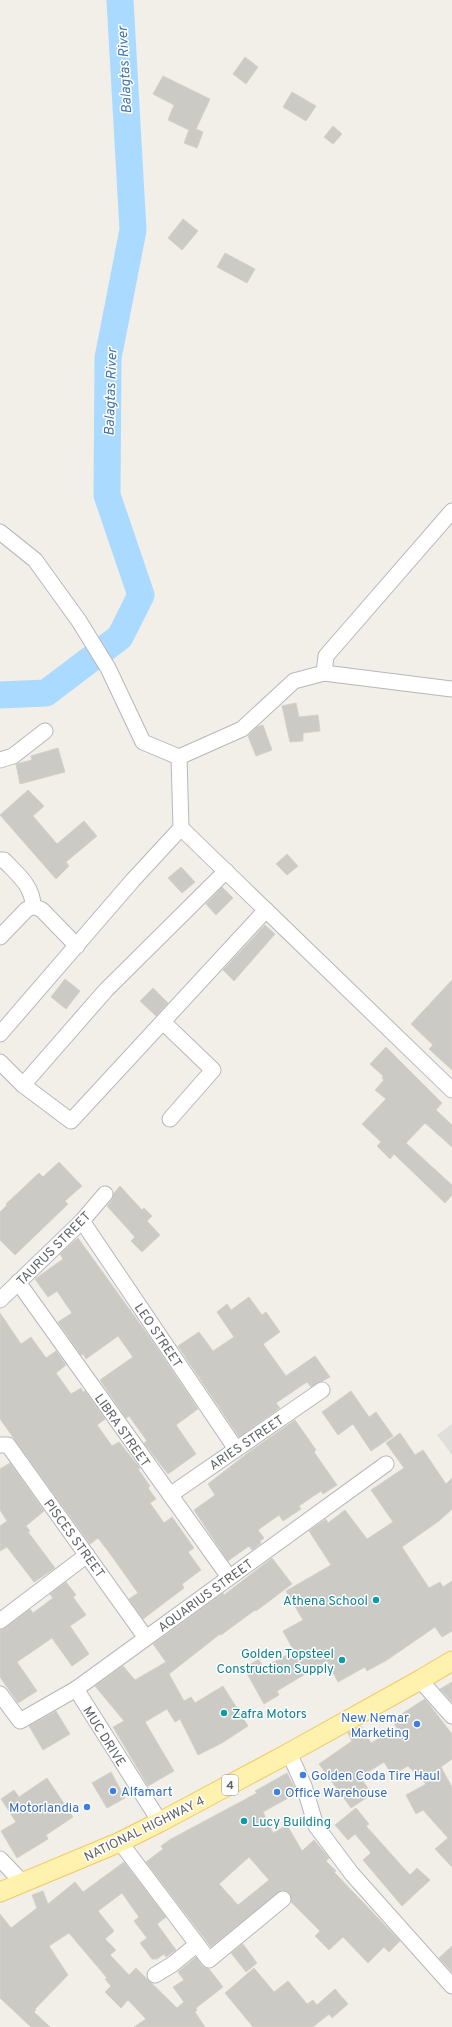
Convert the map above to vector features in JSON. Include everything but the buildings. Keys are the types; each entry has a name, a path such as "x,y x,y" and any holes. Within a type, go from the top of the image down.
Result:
{"main road":[{"name":"NATIONAL HIGHWAY 4","path":"0,1892 120,1842 160,1822 289,1753 452,1661"}],"street":[{"path":"324,673 326,656 452,511"},
{"path":"0,532 35,560 79,621 108,668 143,742 179,757 242,728 294,681 324,673 452,689"},
{"path":"0,760 13,756 45,731"},
{"path":"179,757 181,828 452,1090"},
{"path":"2,1027 77,946 133,880 181,828"},
{"path":"0,860 4,860 30,888 33,897 33,906"},
{"path":"23,1085 106,990 226,872"},
{"path":"33,906 42,910 77,946"},
{"path":"0,937 26,910 33,906"},
{"path":"0,1062 23,1085 71,1121 266,910"},
{"path":"163,1022 213,1070 170,1119"},
{"name":"TAURUS STREET","path":"0,1300 82,1221 105,1194"},
{"name":"LEO STREET","path":"82,1221 236,1449"},
{"name":"LIBRA STREET","path":"18,1282 229,1577"},
{"name":"ARIES STREET","path":"170,1495 322,1390"},
{"name":"PISCES STREET","path":"0,1445 8,1445 146,1638"},
{"name":"AQUARIUS STREET","path":"0,1694 20,1721 76,1689 386,1464"},
{"path":"0,1621 87,1555"},
{"path":"420,1680 452,1716"},
{"name":"MUC DRIVE","path":"76,1689 160,1822"},
{"path":"289,1753 304,1786 316,1826 352,1874 452,1986"},
{"path":"120,1842 196,1945 210,1960 283,1899"},
{"path":"0,1859 23,1883"},
{"path":"155,1975 196,1945"}],"shaded area":[{"path":"452,1424 452,1455 437,1435"}],"waterway":[{"name":"Balagtas River","path":"0,695 46,693 120,637 141,595 107,495 108,358 133,230 120,0"}],"place":[{"name":"Athena School","path":"376,1600"},
{"name":"Golden Topsteel Construction Supply","path":"342,1660"},
{"name":"Zafra Motors","path":"224,1713"},
{"name":"New Nemar Marketing","path":"417,1724"},
{"name":"Golden Coda Tire Haul","path":"303,1775"},
{"name":"Alfamart","path":"113,1791"},
{"name":"Office Warehouse","path":"277,1792"},
{"name":"Motorlandia","path":"87,1807"},
{"name":"Lucy Building","path":"244,1821"}]}
